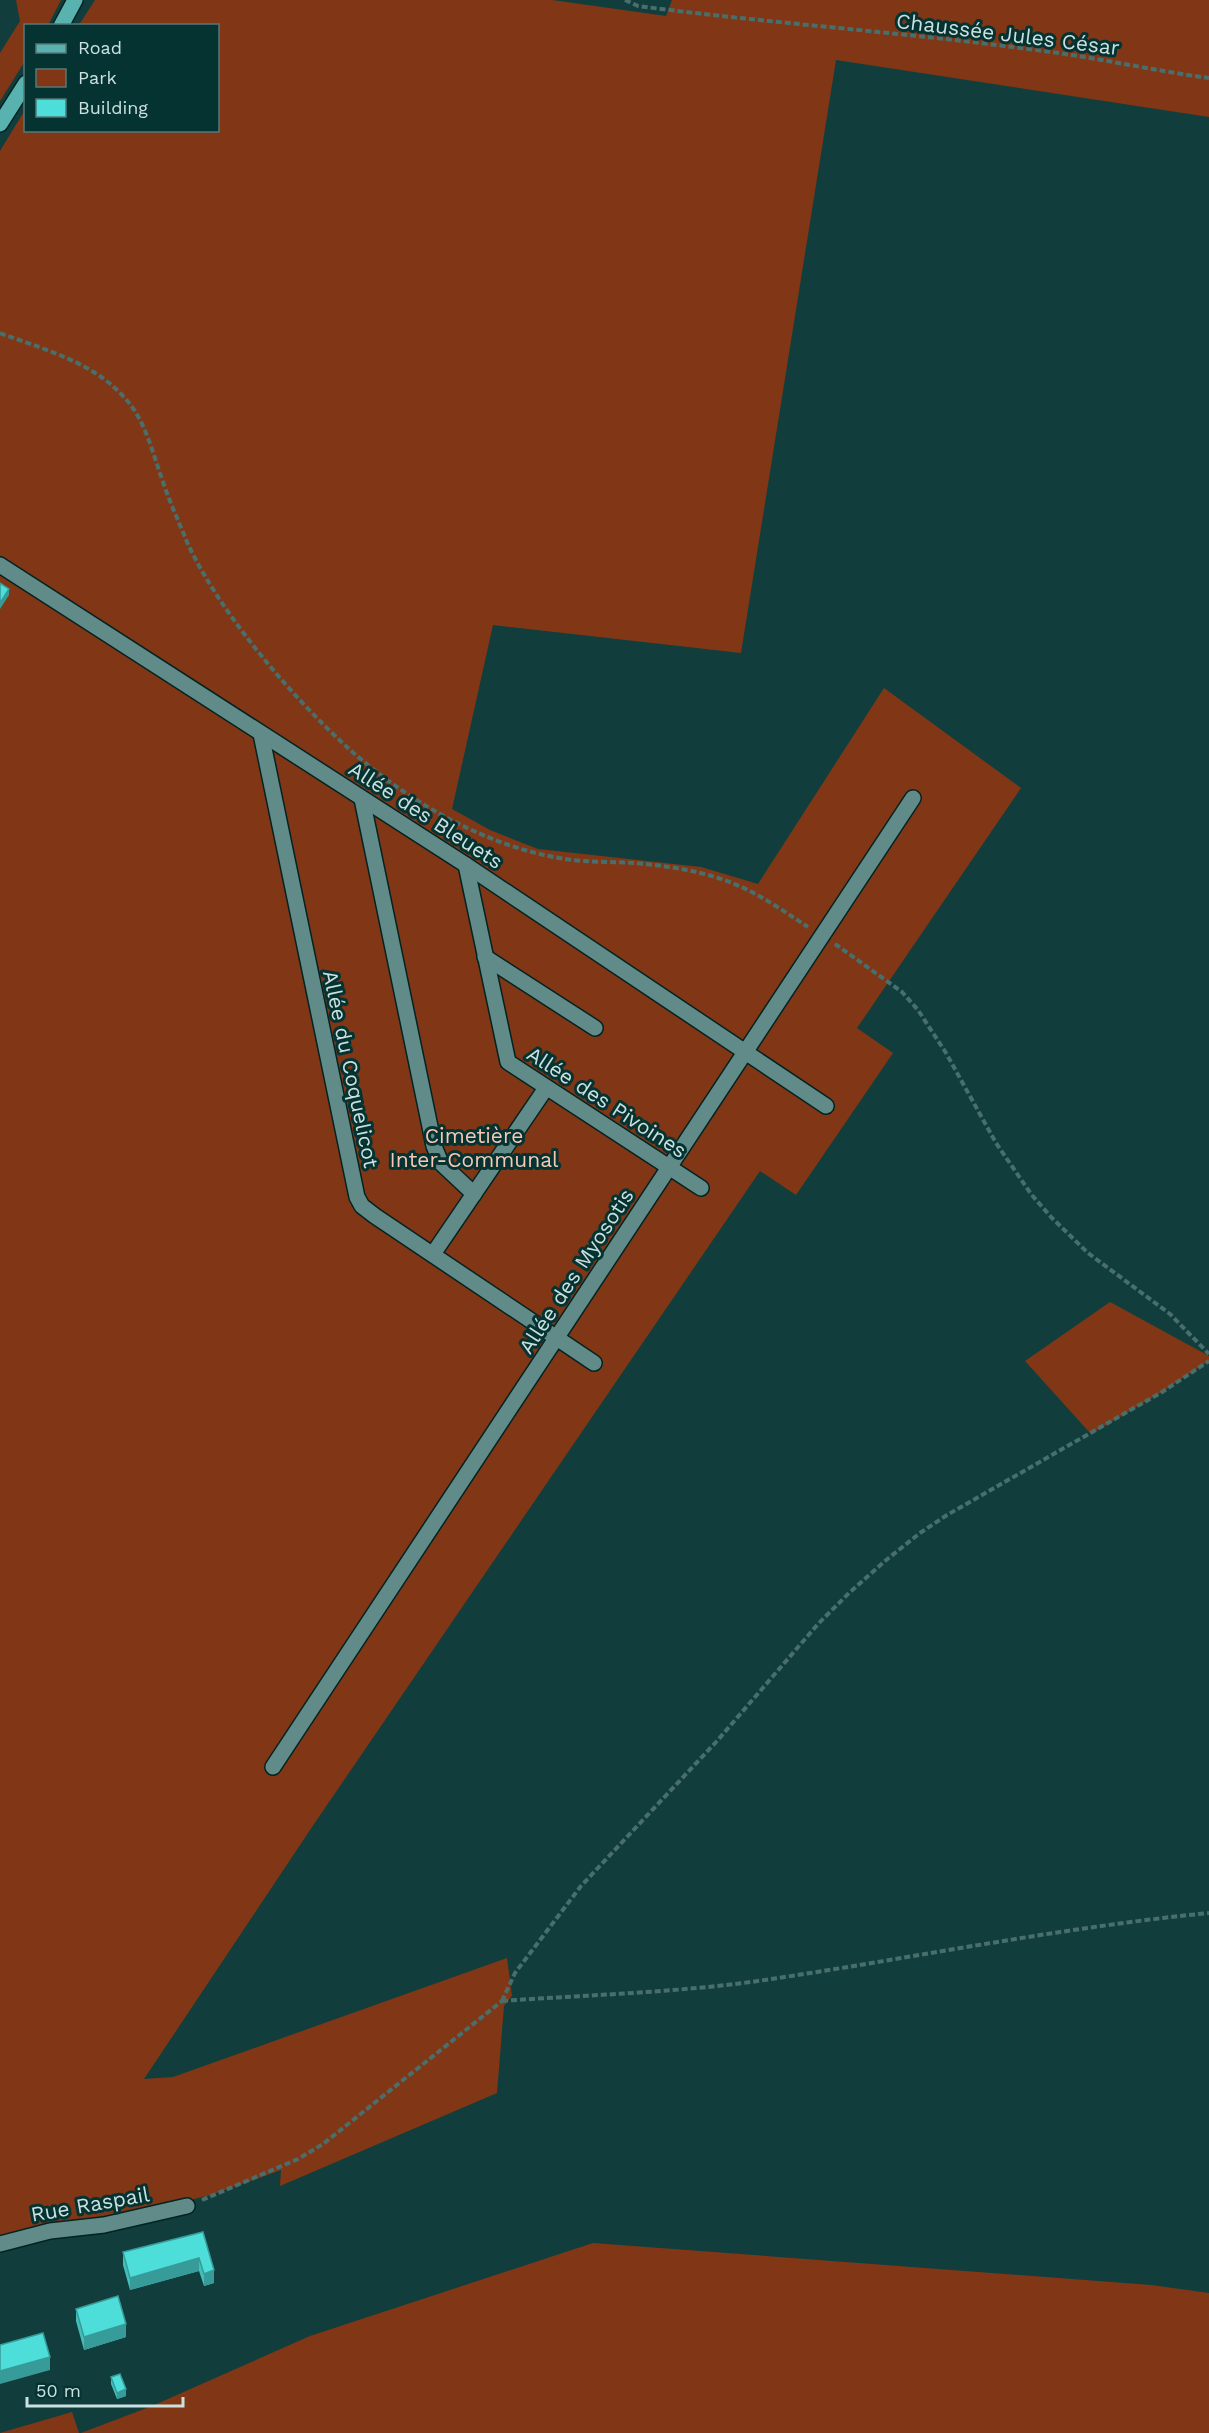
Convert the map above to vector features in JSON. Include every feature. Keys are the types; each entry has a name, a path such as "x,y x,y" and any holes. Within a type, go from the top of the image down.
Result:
{"main road":[{"path":"62,24 75,0"},
{"path":"0,124 24,86"}],"street":[{"name":"Allée des Bleuets","path":"0,565 466,865 826,1106"},
{"name":"Allée du Coquelicot","path":"261,735 357,1197 362,1206 375,1216 594,1363"},
{"name":"Allée des Myosotis","path":"273,1767 669,1167 743,1050 913,798"},
{"path":"362,799 434,1146 441,1163 474,1194"},
{"name":"Allée des Pivoines","path":"466,865 508,1062 701,1188"},
{"path":"485,957 595,1028"},
{"path":"433,1254 546,1088"},
{"name":"Rue Raspail","path":"0,2244 50,2231 104,2225 187,2206"}],"path":[{"name":"Chaussée Jules César","path":"625,0 638,6 742,19 1052,52 1209,78"},
{"path":"0,333 78,363 96,373 124,397 144,426 162,480 189,546 225,605 275,671 312,713 373,769 424,803 521,849 567,859 661,866 725,880 773,904 822,935 902,992 918,1010 941,1045 996,1143 1031,1194 1057,1224 1088,1253 1170,1314 1209,1354"},
{"path":"187,2206 298,2159 323,2144 502,2001 515,1973 582,1886 717,1740 818,1624 849,1593 920,1533 947,1515 1142,1404 1209,1361"},
{"path":"502,2001 667,1992 740,1983 1064,1930 1209,1913"}],"green space":[{"path":"16,0 61,0 49,24 24,24 24,63 0,101 0,53 20,21"},
{"name":"Cimetière Inter-Communal","path":"95,0 552,0 666,16 672,0 1209,0 1209,117 836,60 741,653 493,625 452,809 490,830 538,849 701,867 758,884 884,688 1021,788 857,1028 893,1053 796,1195 760,1171 312,1827 144,2079 173,2077 507,1958 512,1996 504,2006 497,2093 280,2186 281,2170 211,2195 0,2244 0,151 24,112 24,132 219,132 219,24 80,24"},
{"path":"1110,1302 1209,1356 1209,1361 1091,1434 1025,1361"},
{"path":"593,2243 1151,2285 1209,2293 1209,2433 81,2433 152,2406 310,2336"},
{"path":"72,2412 79,2433 0,2433"}],"building":[{"path":"0,583 9,589 0,603"},
{"path":"203,2232 214,2270 204,2274 199,2258 130,2278 123,2252"},
{"path":"118,2296 126,2324 84,2337 76,2309"},
{"path":"43,2333 50,2357 0,2371 0,2345"},
{"path":"120,2374 126,2389 117,2393 111,2377"}]}
